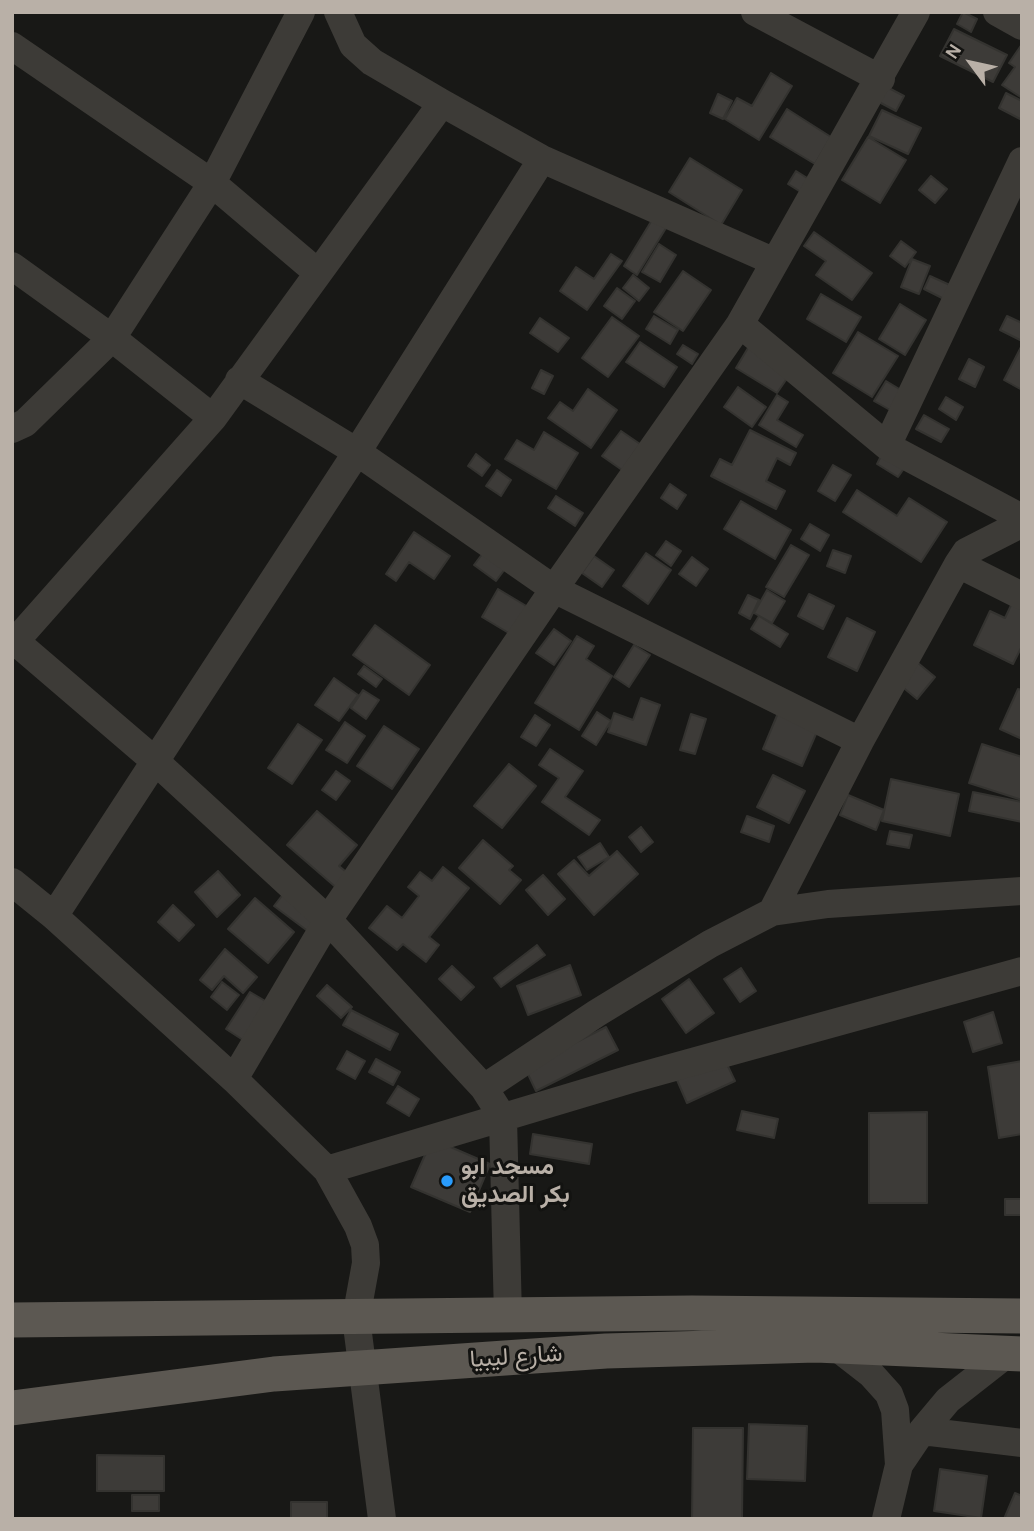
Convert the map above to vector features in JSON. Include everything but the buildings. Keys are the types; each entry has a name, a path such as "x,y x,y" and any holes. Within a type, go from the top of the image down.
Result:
{"main road":[{"name":"شارع ليبيا","path":"12,1320 508,1317 692,1313 1022,1316"},
{"name":"شارع ليبيا","path":"12,1408 274,1374 606,1351 835,1346 1015,1353"}],"street":[{"path":"12,429 25,424 112,338 212,183 301,12"},
{"path":"338,12 353,45 372,62 442,103 542,159 775,262"},
{"path":"755,12 881,79"},
{"path":"234,1079 328,920 554,589 740,324 881,79 916,12"},
{"path":"997,12 1022,26"},
{"path":"12,46 212,183 318,273"},
{"path":"442,103 213,418 14,643 155,761 328,920 484,1088 503,1118 508,1317"},
{"path":"54,916 357,453 542,159"},
{"path":"887,446 1022,161"},
{"path":"12,266 112,338 213,418"},
{"path":"740,324 887,446 1022,518 1013,528 966,552 958,564 860,741 772,912"},
{"path":"239,380 357,453 554,589 860,741"},
{"path":"958,564 1022,596"},
{"path":"12,882 54,916 234,1079 327,1170 358,1226 365,1245 366,1263 356,1318 382,1519"},
{"path":"484,1088 619,999 710,944 772,912 842,903 1022,891"},
{"path":"327,1170 1022,971"},
{"path":"835,1346 871,1374 889,1394 895,1410 899,1465 886,1519"},
{"path":"899,1465 922,1431 964,1386 1015,1353"},
{"path":"922,1431 1022,1443"}],"place":[{"name":"مسجد ابو بكر الصديق","path":"447,1181"}]}
